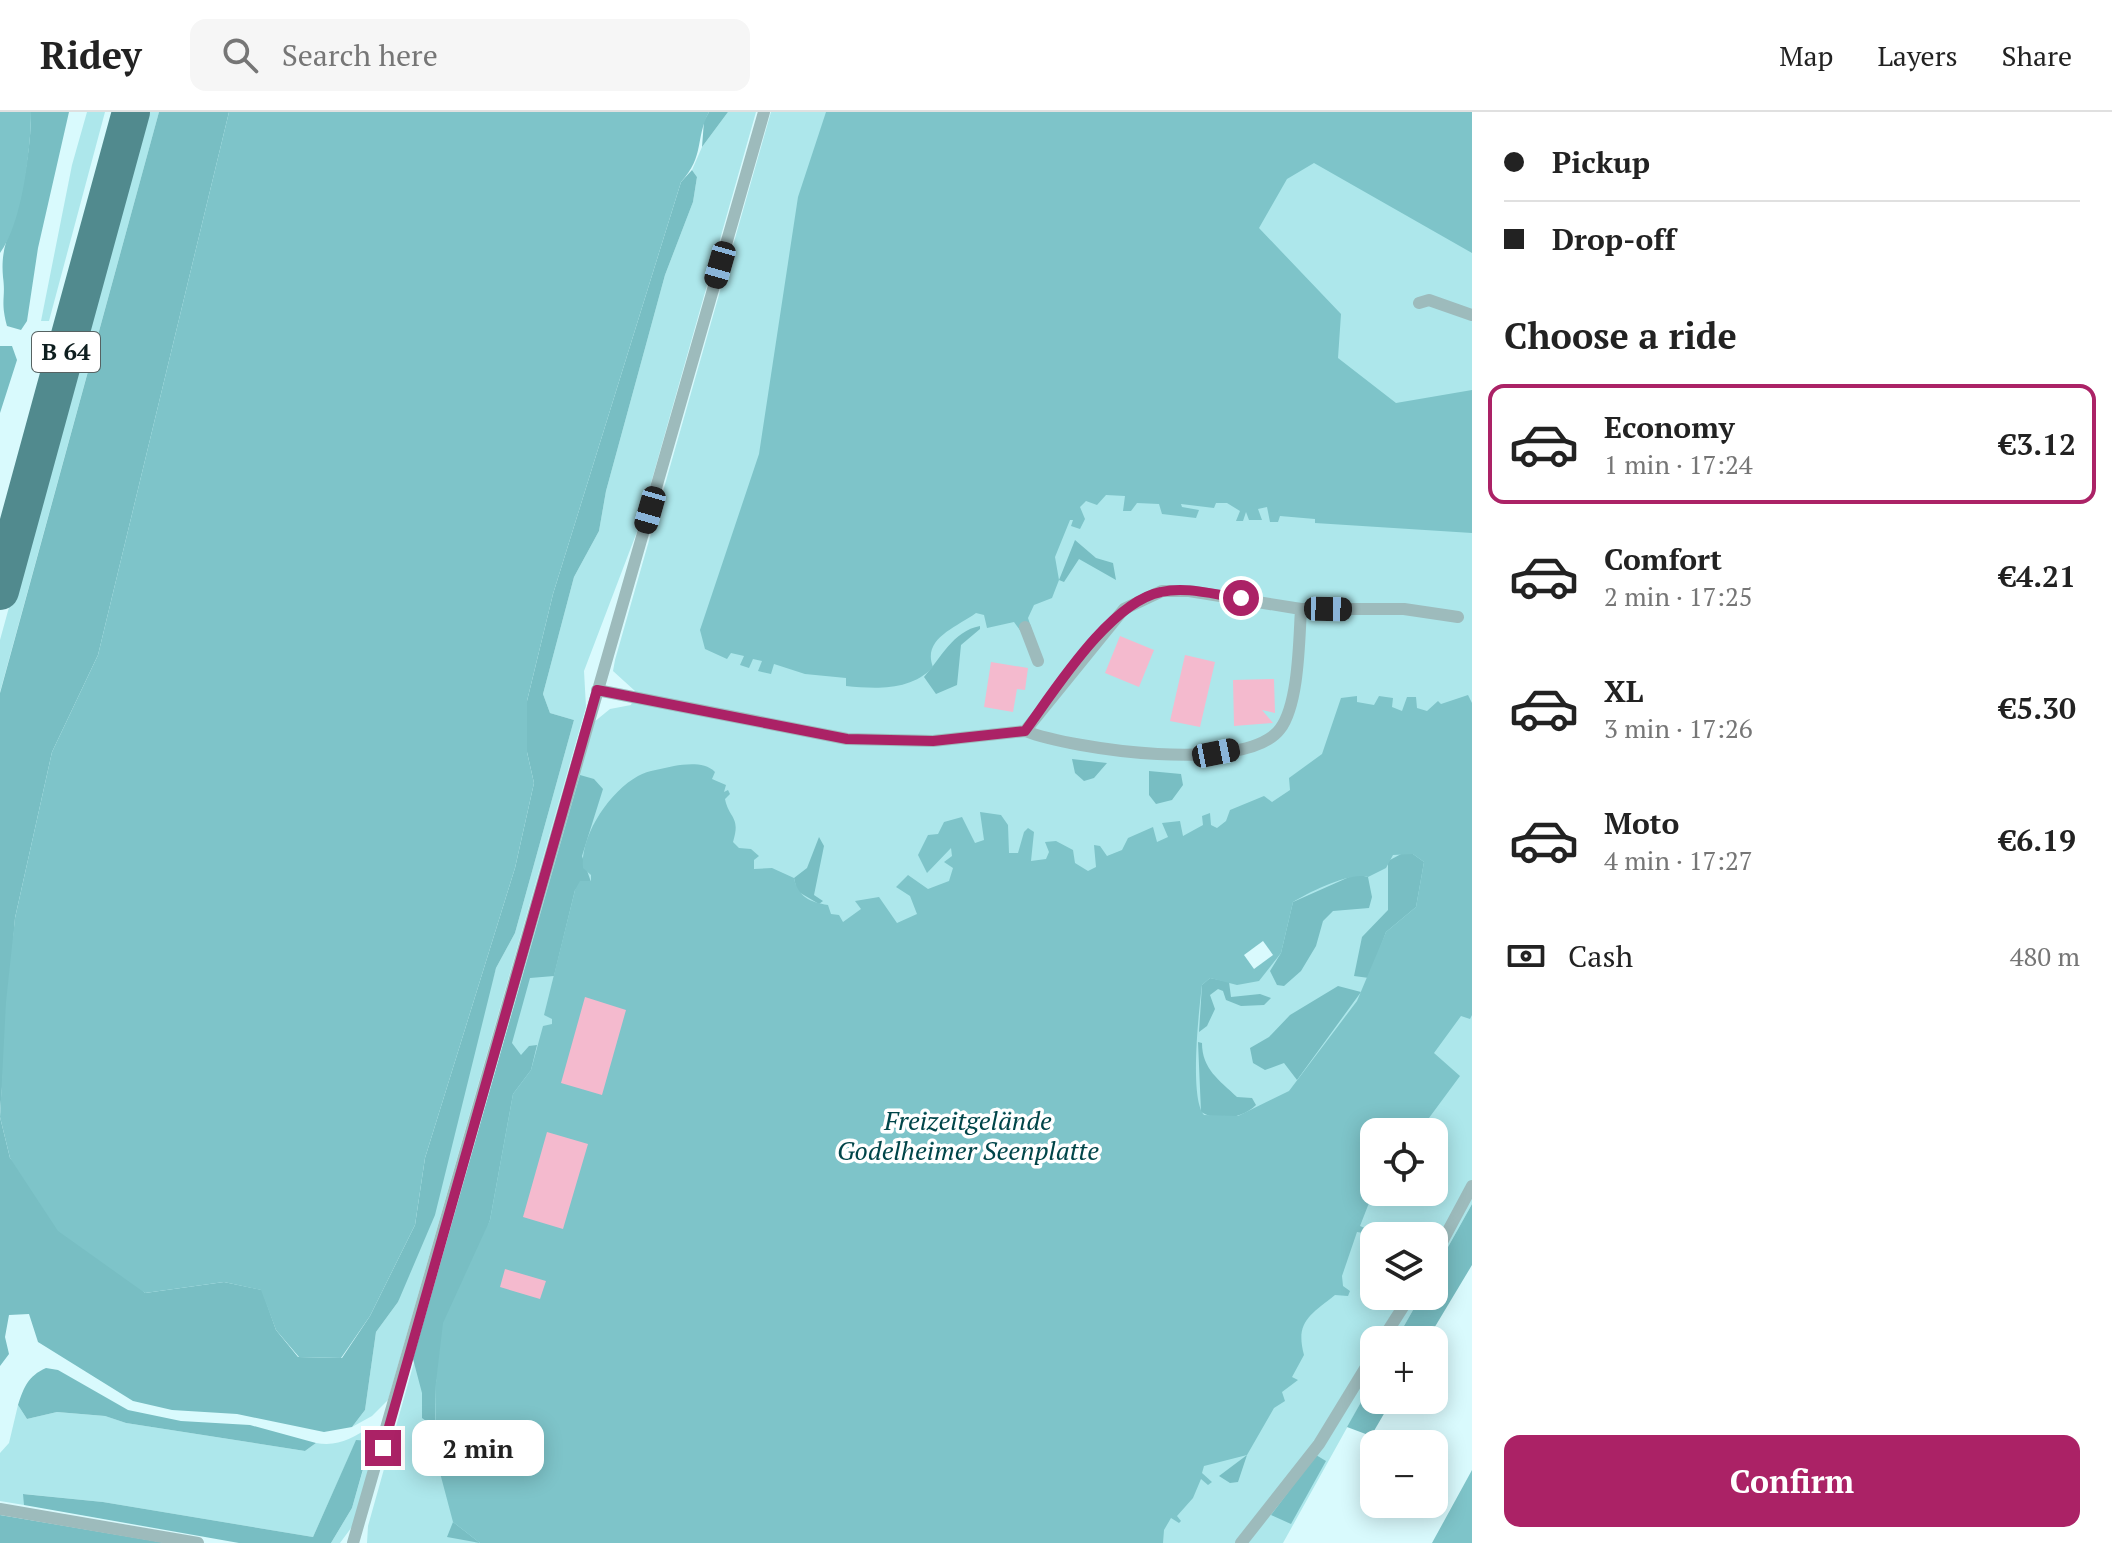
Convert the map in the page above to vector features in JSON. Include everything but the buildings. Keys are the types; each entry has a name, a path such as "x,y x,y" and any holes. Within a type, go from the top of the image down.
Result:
{"main road":[{"name":"B 64","path":"0,591 131,112"}],"lane":[{"path":"353,1543 391,1421 764,112"},
{"path":"1419,303 1429,300 1472,315"},
{"path":"1025,731 1115,619 1144,597 1162,591 1189,591 1301,609 1404,609 1458,617"},
{"path":"597,690 847,739 933,741 1025,731 1052,741 1092,749 1172,755 1216,753 1269,740 1286,720 1294,685 1301,609"},
{"path":"1025,627 1038,661"},
{"path":"1448,1231 1472,1186"},
{"path":"1241,1543 1319,1444 1360,1377"},
{"path":"0,1509 198,1543"}],"green space":[{"path":"87,112 105,112 49,321 41,321 72,165"},
{"path":"145,112 159,112 0,692 0,640"},
{"path":"728,112 756,112 638,529 584,671 586,707 388,1400 372,1416 352,1427 365,1410 376,1332 398,1302 496,968 515,933 574,720 550,713 543,694 574,577 599,531 606,491 665,275 693,202 697,177 692,170 702,147"},
{"name":"Freizeitgelände Godelheimer Seenplatte","path":"771,112 1472,112 1472,1204 1448,1247 1448,1222 1360,1222 1360,1310 1413,1310 1404,1326 1360,1326 1360,1404 1283,1543 367,1543 368,1526 594,722 610,709 631,705 635,691 613,671"},
{"path":"18,1405 27,1419 57,1412 105,1416 126,1423 305,1451 316,1443 345,1441 371,1427 382,1432 354,1524 340,1543 331,1543 352,1508 371,1442 356,1441 313,1537 103,1502 24,1494 24,1505 0,1501 0,1453 9,1443"}],"shaded area":[{"path":"0,112 31,112 27,165 19,205 8,240 0,253"},
{"path":"31,112 69,112 38,248 27,321 21,330 7,326 3,265 5,246 20,200"},
{"path":"159,112 229,112 98,655 52,752 15,918 0,1113 0,693"},
{"path":"229,112 709,112 694,164 681,182 553,594 527,701 527,752 534,783 515,868 425,1158 415,1225 370,1316 341,1358 299,1357 276,1330 261,1290 224,1282 145,1293 58,1231 10,1158 0,1117 6,1002 15,918 52,752 98,655"},
{"path":"709,112 728,112 702,147 704,121"},
{"path":"826,112 1472,112 1472,253 1314,163 1287,179 1259,228 1341,314 1338,358 1396,403 1472,390 1472,533 1315,523 1315,519 1280,516 1278,522 1270,522 1267,507 1258,509 1262,520 1249,520 1246,512 1243,521 1236,521 1240,511 1227,503 1216,503 1214,508 1181,504 1182,507 1199,510 1196,518 1162,514 1159,504 1137,503 1131,511 1123,511 1125,496 1106,495 1097,505 1086,501 1080,507 1085,519 1080,529 1071,526 1073,520 1070,520 1055,557 1059,580 1052,598 1034,605 1028,618 1032,630 1022,633 1014,622 987,628 984,615 976,613 942,635 932,649 933,667 914,681 881,688 846,686 846,678 805,674 774,664 771,674 758,671 762,661 753,659 749,668 740,665 744,656 731,653 727,659 705,649 700,630 759,454 798,197"},
{"path":"692,170 697,177 693,202 665,275 606,491 599,531 574,577 543,694 550,713 574,720 515,933 496,968 435,1215 398,1302 376,1332 365,1410 352,1427 324,1432 237,1414 172,1410 133,1401 38,1342 29,1314 9,1315 5,1337 9,1354 0,1366 0,1117 10,1158 145,1293 224,1282 262,1290 276,1330 298,1357 342,1358 370,1316 415,1225 425,1158 515,868 534,783 527,752 527,701 553,594 681,182"},
{"path":"0,346 12,346 17,360 0,413"},
{"path":"1075,540 1096,558 1113,563 1116,580 1079,559 1064,582 1059,580"},
{"path":"980,626 961,645 957,685 936,694 924,677 955,639"},
{"path":"1468,695 1472,703 1472,1015 1470,1019 1461,1016 1434,1053 1460,1076 1429,1118 1360,1118 1360,1206 1368,1206 1342,1276 1343,1286 1350,1291 1348,1296 1335,1295 1307,1320 1302,1335 1304,1355 1292,1377 1298,1380 1282,1392 1285,1401 1274,1408 1247,1455 1204,1466 1202,1473 1212,1482 1208,1485 1201,1479 1193,1498 1177,1516 1181,1521 1179,1523 1171,1518 1164,1530 1163,1543 480,1543 453,1522 435,1454 436,1382 443,1323 490,1220 513,1094 531,1070 543,1026 552,1024 552,1019 544,1015 575,890 580,881 591,881 591,875 583,868 586,842 598,816 627,783 647,772 674,766 696,764 711,769 715,772 712,779 726,785 724,792 728,790 730,794 725,799 736,827 733,842 739,848 751,849 759,856 754,860 754,869 772,868 794,878 802,894 810,900 828,905 831,914 839,915 843,922 861,909 855,901 879,897 897,923 917,914 910,896 896,887 908,875 928,889 949,881 953,868 944,862 952,856 951,848 927,873 918,855 928,835 938,834 944,822 962,817 975,843 984,840 980,812 1001,815 1008,825 1009,853 1018,853 1028,828 1034,832 1031,861 1046,859 1049,852 1045,842 1056,841 1073,850 1075,863 1088,871 1096,867 1094,845 1100,846 1107,856 1122,850 1128,838 1153,827 1157,842 1168,837 1162,823 1180,821 1183,836 1203,825 1202,816 1210,813 1211,825 1217,828 1226,821 1230,810 1264,796 1272,802 1290,790 1289,778 1322,754 1341,698 1357,696 1357,702 1374,705 1379,696 1393,698 1392,707 1402,711 1407,697 1416,697 1417,708 1427,711 1438,701 1441,704","holes":["1413,854 1424,862 1416,907 1386,932 1357,1001 1289,1091 1238,1116 1204,1115 1199,1106 1196,1073 1202,985 1210,978 1237,985 1259,981 1281,953 1293,902 1341,880 1368,877 1386,868 1393,855"]},
{"path":"1072,759 1107,763 1094,778 1084,781 1075,773"},
{"path":"1149,771 1181,774 1183,785 1172,800 1156,804 1149,795"},
{"path":"580,775 594,779 603,789 582,856 591,882 575,890 554,976 530,978 512,1043 521,1055 529,1046 537,1045 531,1070 513,1094 490,1220 436,1382 435,1423 430,1424 422,1418 422,1393 413,1359"},
{"path":"819,837 824,846 814,895 823,901 819,904 797,891 794,878 807,868"},
{"path":"1403,853 1413,854 1424,862 1416,907 1386,932 1369,978 1354,976 1362,937 1388,910 1388,861"},
{"path":"1356,874 1368,877 1372,897 1369,908 1333,911 1323,921 1316,946 1301,971 1284,986 1277,985 1270,971 1281,953 1293,902"},
{"path":"1210,978 1229,982 1231,997 1260,994 1271,998 1264,1005 1241,1006 1226,1000 1223,991 1218,989 1210,995 1215,1009 1207,1026 1199,1032 1202,985"},
{"path":"1338,986 1361,992 1297,1080 1284,1063 1265,1070 1253,1063 1250,1048 1269,1037 1290,1015"},
{"path":"1198,1042 1202,1043 1208,1067 1218,1079 1237,1097 1252,1098 1256,1105 1229,1118 1201,1112"},
{"path":"1472,1204 1472,1265 1448,1305 1448,1247"},
{"path":"1413,1310 1445,1310 1435,1326 1404,1326"},
{"path":"46,1368 58,1370 128,1410 181,1421 250,1425 316,1443 305,1451 126,1423 105,1416 57,1412 27,1419 18,1405 20,1399 31,1378"},
{"path":"1360,1404 1360,1414 1384,1414 1374,1430 1360,1432 1347,1427"},
{"path":"356,1440 371,1441 352,1508 331,1543 239,1543 24,1505 23,1494 103,1502 313,1537"},
{"path":"1247,1455 1238,1482 1230,1483 1219,1476"},
{"path":"1316,1455 1326,1461 1291,1524 1271,1515"},
{"path":"1472,1470 1472,1543 1432,1543"},
{"path":"0,1515 166,1543 0,1543"},
{"path":"453,1522 480,1543 447,1537"}],"pier":[{"path":"1263,941 1273,955 1254,969 1244,955"}],"route":[{"path":"383,1448 597,690 847,739 889,743 1025,731 1052,693 1124,609 1162,591 1241,598"}]}
